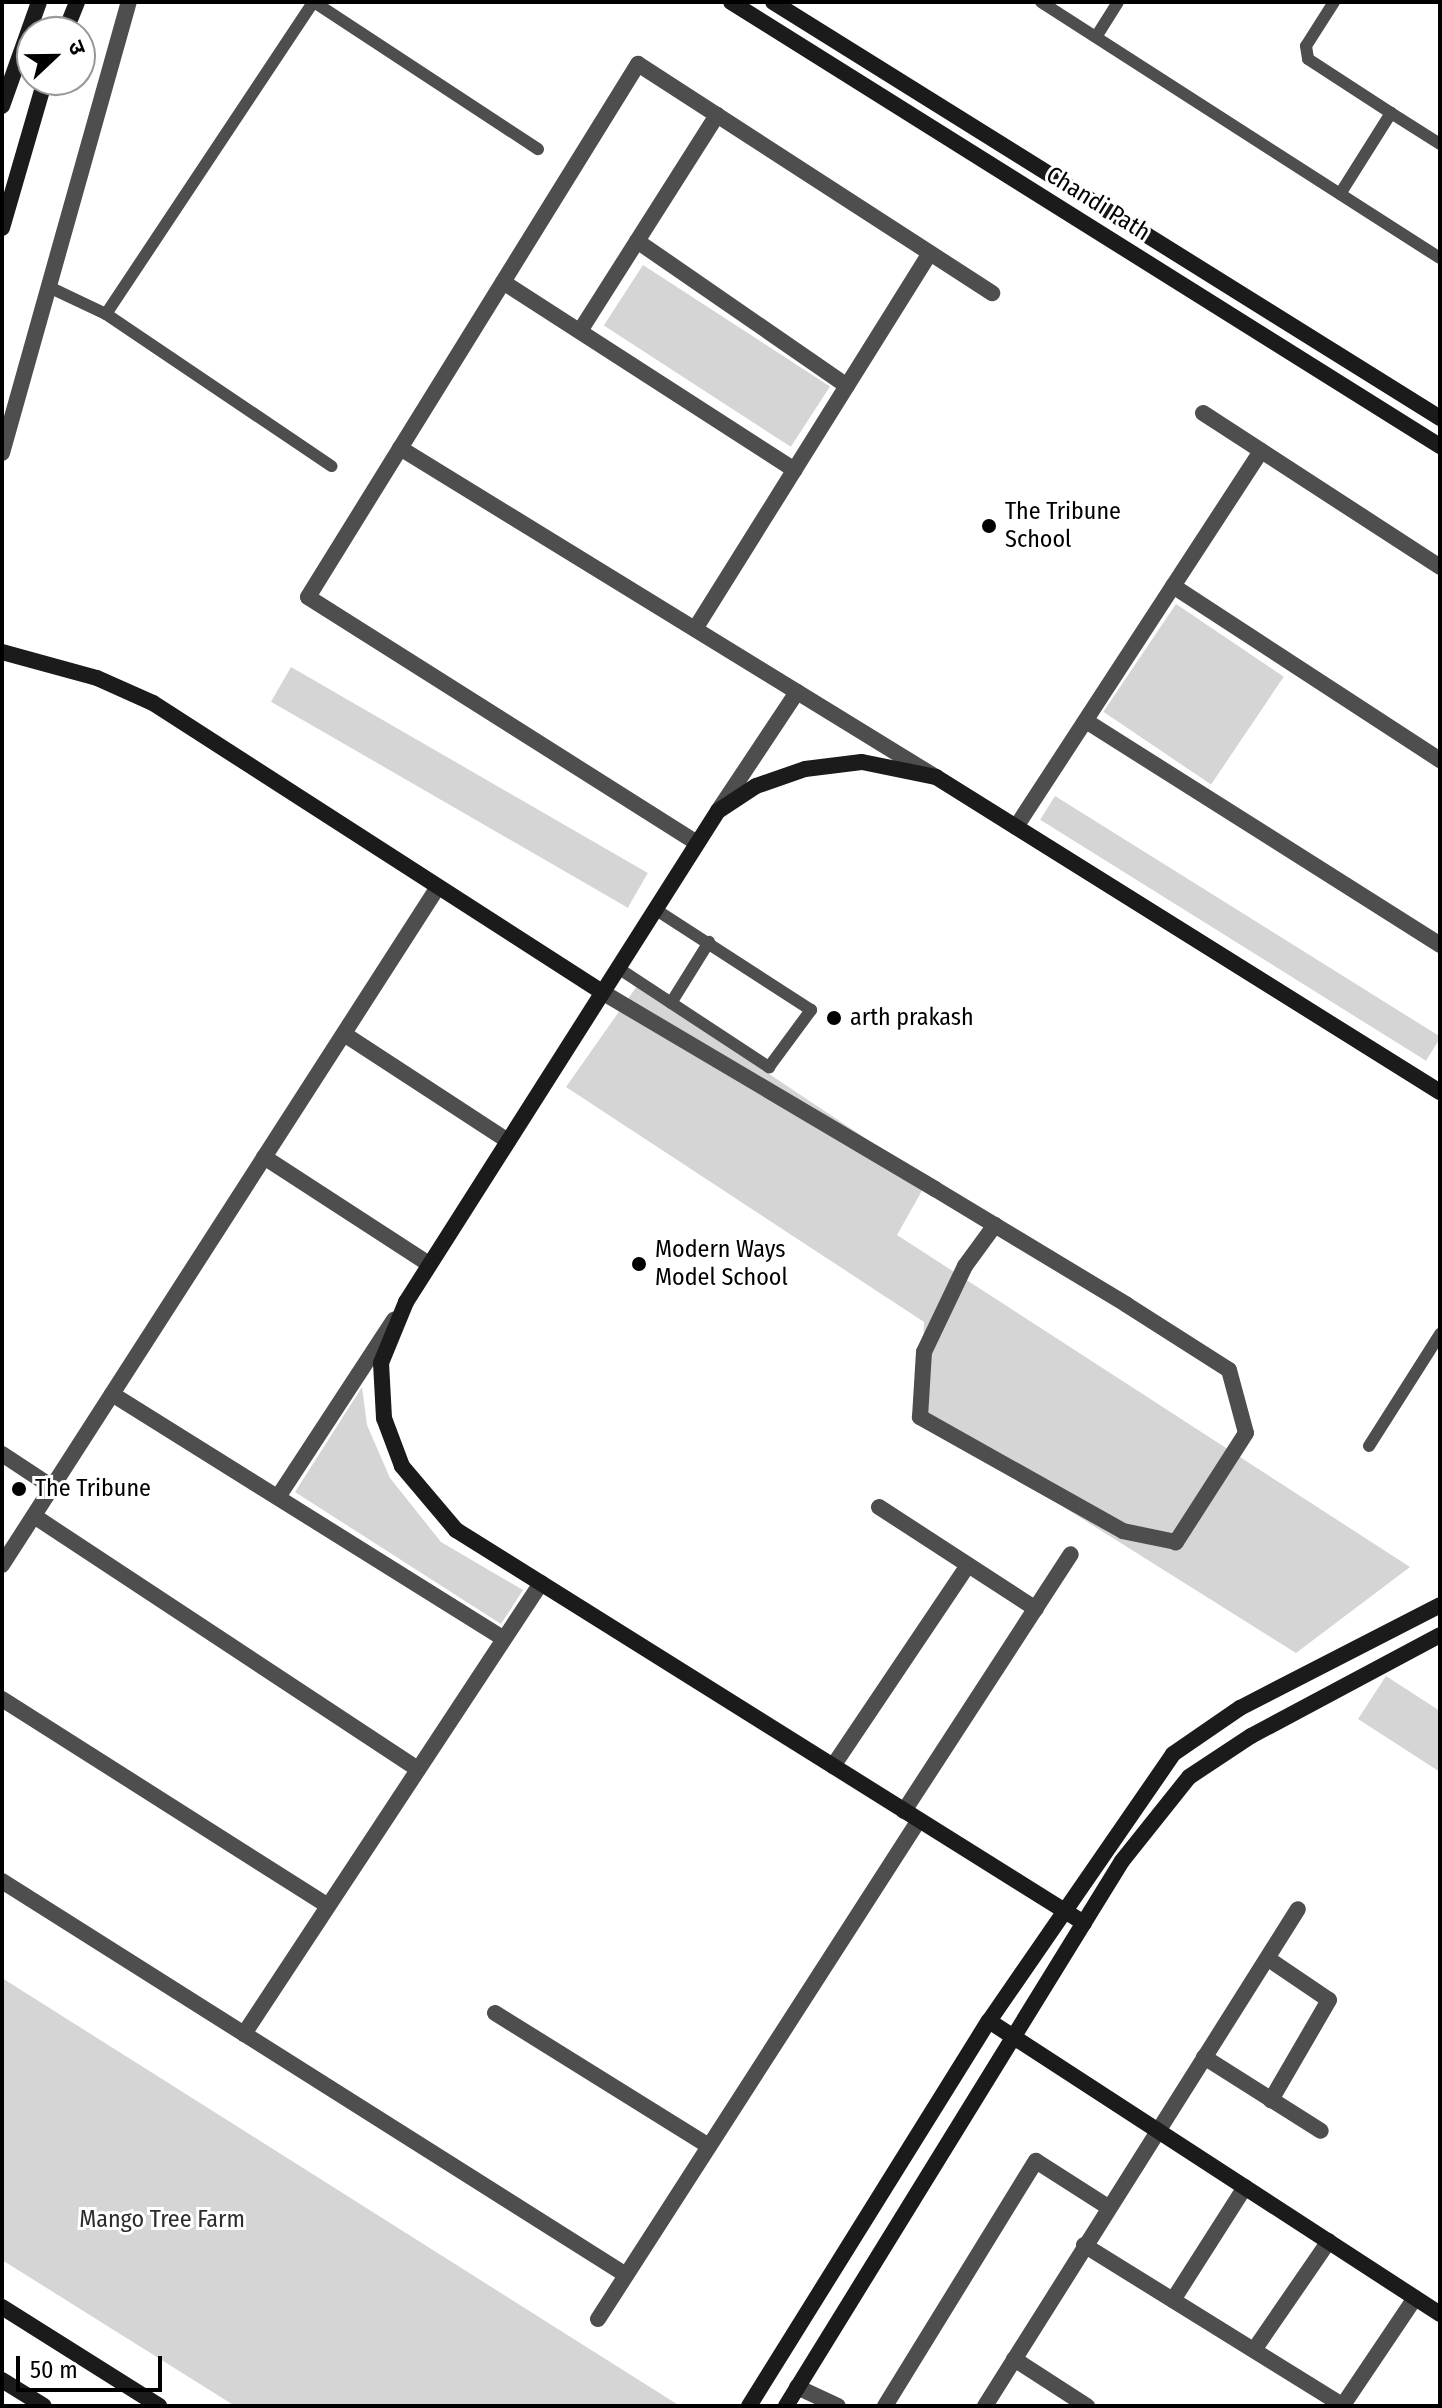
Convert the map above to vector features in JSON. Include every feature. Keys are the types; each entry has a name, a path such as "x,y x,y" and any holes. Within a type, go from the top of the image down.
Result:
{"street":[{"path":"2,106 39,2"},
{"path":"2,453 51,288 129,2"},
{"name":"Chandi Path","path":"731,2 1440,446"},
{"name":"Chandi Path","path":"773,2 1440,418"},
{"path":"697,843 308,597 638,64 992,293"},
{"path":"2,228 40,96"},
{"path":"580,331 717,115"},
{"path":"637,241 847,386"},
{"path":"695,629 930,253"},
{"path":"503,282 795,470"},
{"path":"1203,413 1440,567"},
{"path":"400,448 936,777 1440,1092"},
{"path":"1016,827 1261,451"},
{"path":"1173,586 1440,760"},
{"path":"2,652 97,678 153,703 602,992 995,1225 1229,1370 1246,1433 1176,1542 1123,1531 920,1417 924,1352 965,1266 995,1225"},
{"path":"278,1497 797,692"},
{"path":"1086,721 1440,945"},
{"path":"718,811 756,786 805,769 862,762 936,777"},
{"path":"2,1565 438,887"},
{"path":"344,1034 508,1141"},
{"path":"264,1157 429,1264"},
{"path":"406,1302 381,1363 384,1418 402,1466 456,1530 1084,1923"},
{"path":"112,1394 504,1639"},
{"path":"2,1454 52,1487"},
{"path":"879,1507 1036,1609"},
{"path":"34,1516 418,1769"},
{"path":"904,1811 1071,1554"},
{"path":"833,1766 968,1565"},
{"path":"244,2034 541,1583"},
{"path":"749,2406 989,2021 1173,1754 1240,1708 1440,1605"},
{"path":"786,2406 1122,1861 1189,1777 1251,1736 1440,1635"},
{"path":"2,1699 328,1906"},
{"path":"598,2319 919,1820"},
{"path":"2,1881 626,2275"},
{"path":"985,2406 1157,2130 1270,1960 1298,1909"},
{"path":"1270,1960 1329,2000 1271,2100"},
{"path":"495,2013 709,2146"},
{"path":"989,2021 1440,2314"},
{"path":"1204,2057 1321,2131"},
{"path":"885,2406 1036,2161 1108,2207"},
{"path":"1173,2300 1245,2187"},
{"path":"1254,2350 1329,2241"},
{"path":"1084,2245 1344,2406 1415,2298"},
{"path":"2,2307 159,2406"},
{"path":"1014,2359 1087,2406"},
{"path":"2,2380 44,2406"},
{"path":"797,2387 838,2406"}],"lane":[{"path":"106,314 314,2 538,149"},
{"path":"1041,2 1440,258"},
{"path":"1096,37 1118,2"},
{"path":"1334,2 1306,46 1308,59 1440,144"},
{"path":"1340,194 1391,113"},
{"path":"51,288 106,314 331,466"},
{"path":"618,968 769,1067 811,1010 655,909"},
{"path":"671,1003 709,942"},
{"path":"1369,1446 1440,1334"}],"green space":[{"path":"643,265 830,386 791,447 604,325"},
{"path":"1176,604 1284,677 1211,784 1103,712"},
{"path":"291,667 648,873 628,908 271,702"},
{"path":"1055,796 1440,1037 1426,1061 1040,820"},
{"path":"637,986 928,1180 897,1235 1410,1567 1296,1653 920,1417 924,1322 566,1087"},
{"path":"362,1387 367,1425 390,1478 441,1542 523,1590 501,1624 295,1492"},
{"path":"1386,1676 1440,1711 1440,1772 1358,1719"},
{"name":"Mango Tree Farm","path":"2,1978 680,2406 235,2406 2,2260"}],"place":[{"name":"The Tribune School","path":"989,526"},
{"name":"arth prakash","path":"834,1018"},
{"name":"Modern Ways Model School","path":"639,1264"},
{"name":"The Tribune","path":"19,1489"}]}
